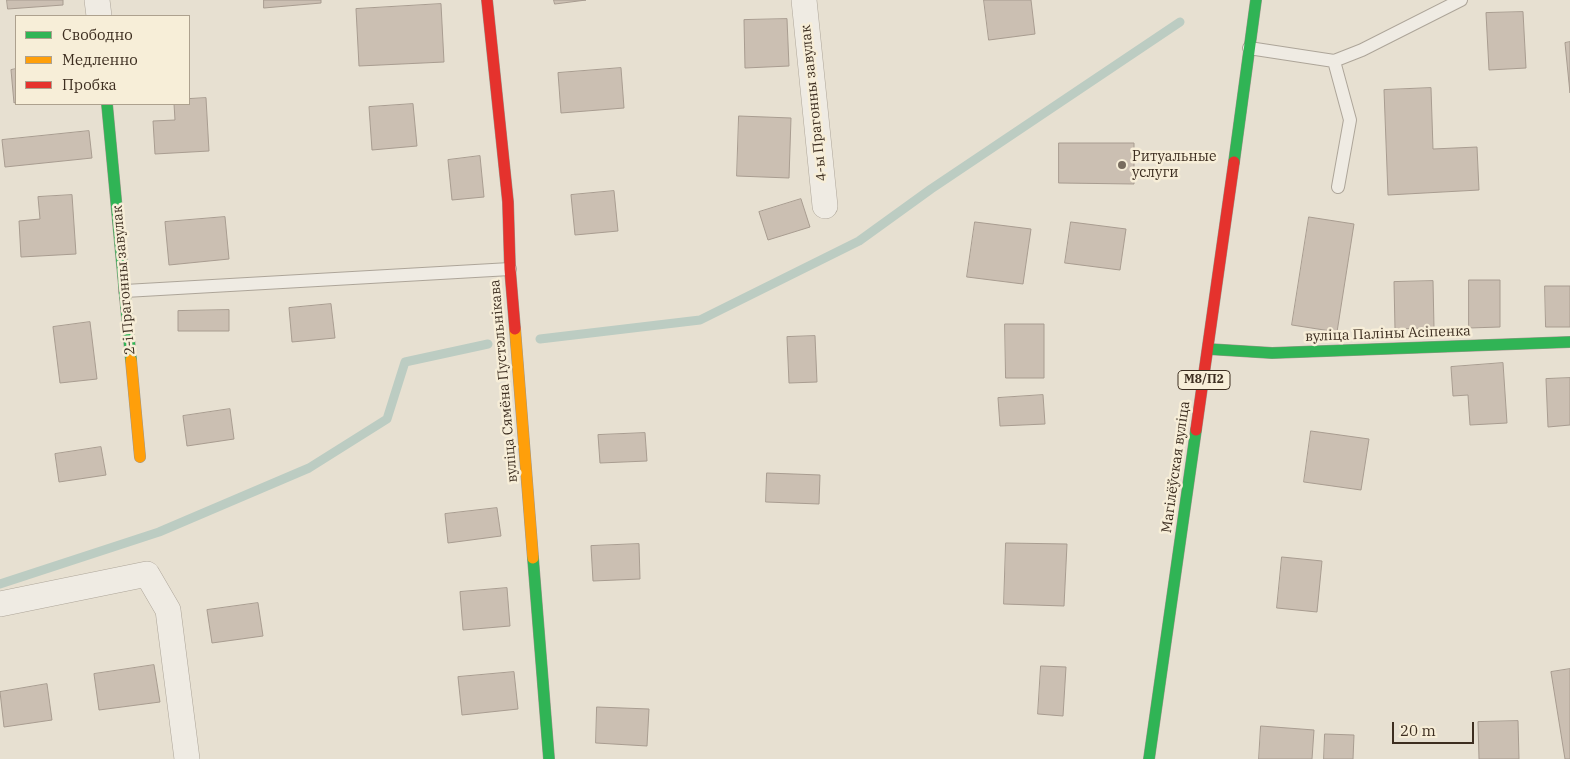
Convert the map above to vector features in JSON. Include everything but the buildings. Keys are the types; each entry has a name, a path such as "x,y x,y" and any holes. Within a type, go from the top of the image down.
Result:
{"street":[{"path":"97,0 99,15"},
{"name":"вуліца Сямёна Пустэльнікава","path":"487,0 508,202 510,269 549,759"},
{"name":"4-ы Прагонны завулак","path":"804,0 824,206"},
{"name":"Магілёўская вуліца","path":"1149,759 1256,0"},
{"name":"2-і Прагонны завулак","path":"107,105 140,457"},
{"name":"вуліца Паліны Асіпенка","path":"1208,349 1272,353 1570,342"},
{"path":"0,604 147,574 168,610 187,759"}],"lane":[{"path":"1249,48 1334,61 1362,50 1461,0"},
{"path":"1334,61 1350,120 1338,188"},
{"path":"125,291 510,269"}],"waterway":[{"path":"540,339 700,320 859,241 931,189 1180,22"},
{"path":"0,584 159,532 309,468 387,419 405,362 488,344"}],"traffic: fast":[{"path":"1234,162 1256,0"},
{"path":"107,105 131,360"},
{"path":"1208,349 1272,353 1570,342"},
{"path":"1149,759 1196,430"},
{"path":"533,558 549,759"}],"traffic: slow":[{"path":"515,329 533,558"},
{"path":"131,360 140,457"}],"traffic: jam":[{"path":"487,0 508,202 510,269 515,329"},
{"path":"1196,430 1234,162"}],"place":[{"name":"Ритуальные услуги","path":"1122,165"}]}
